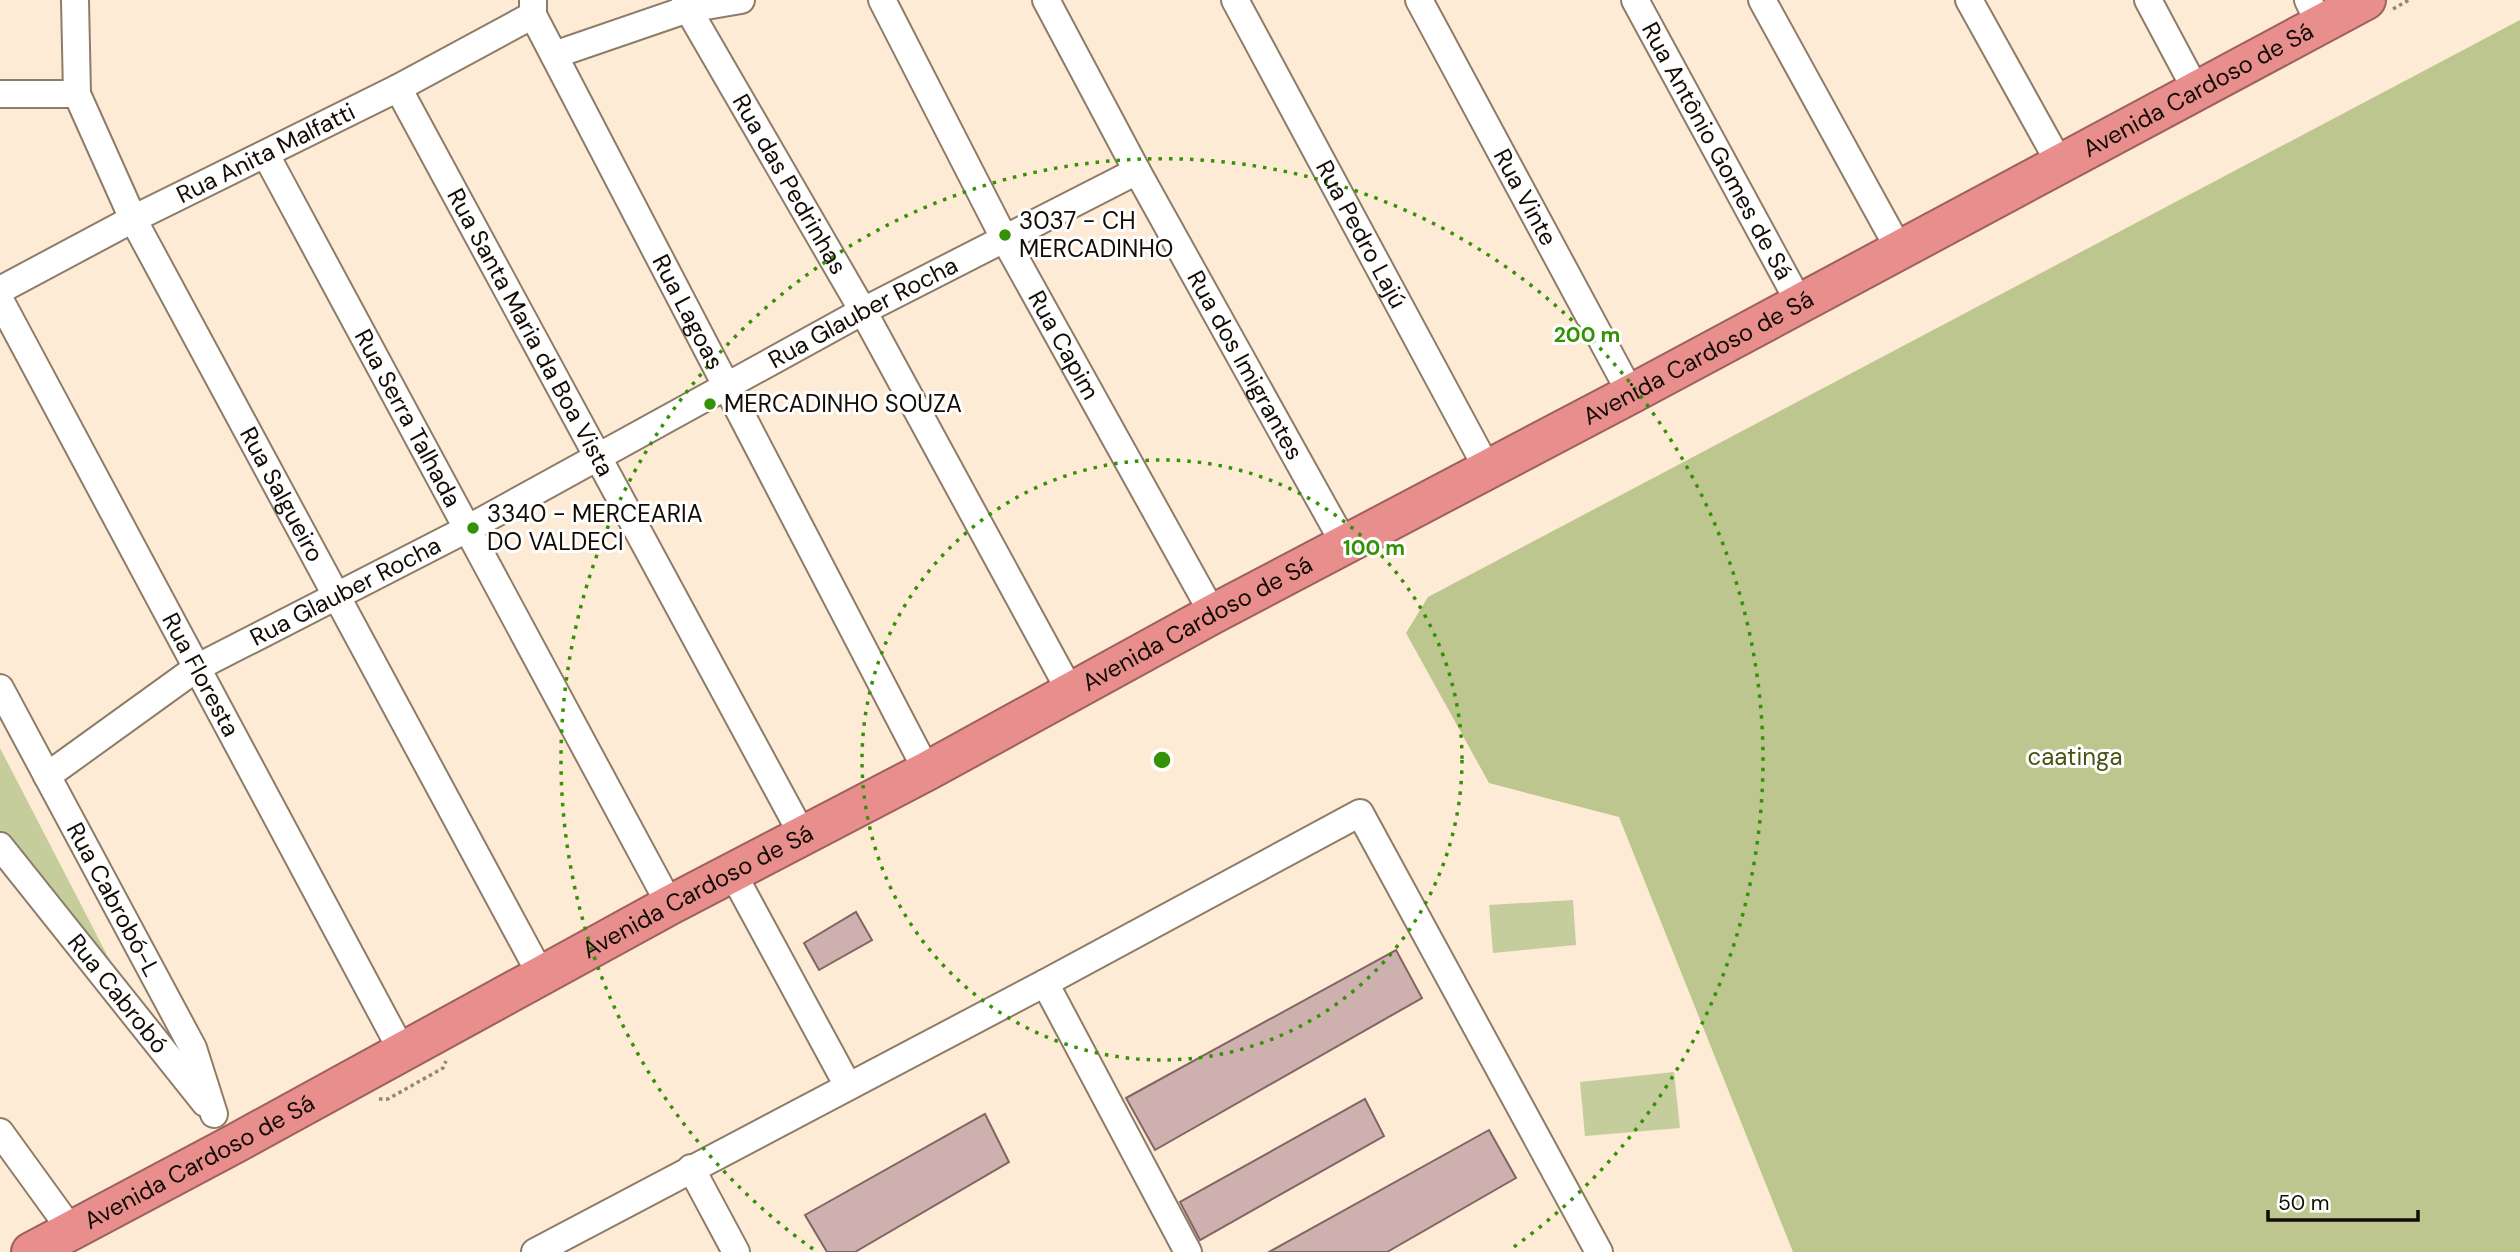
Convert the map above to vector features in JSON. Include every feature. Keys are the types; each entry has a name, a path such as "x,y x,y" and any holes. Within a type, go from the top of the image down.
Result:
{"highway":[{"name":"Avenida Cardoso de Sá","path":"31,1252 71,1230 225,1128 402,1051 670,905 927,771 1213,614 1631,394 2196,90 2314,13 2366,0"}],"street":[{"name":"Rua Salgueiro","path":"75,0 77,94 133,219 541,975"},
{"path":"554,55 686,5 741,0"},
{"name":"Rua Capim","path":"882,0 1004,238 1213,614"},
{"name":"Rua dos Imigrantes","path":"1046,0 1137,172 1345,545"},
{"name":"Rua Pedro Lajú","path":"1235,0 1488,470"},
{"name":"Rua Vinte","path":"1419,0 1631,394"},
{"name":"Rua Antônio Gomes de Sá","path":"1634,0 1799,302"},
{"path":"1762,0 1899,248"},
{"path":"1969,0 2059,163"},
{"path":"2148,0 2196,90"},
{"name":"Rua das Pedrinhas","path":"686,5 863,311 1070,691"},
{"name":"Rua Lagoas","path":"533,7 554,55 927,771"},
{"name":"Rua Anita Malfatti","path":"0,290 133,219 398,88 533,7"},
{"name":"Rua Santa Maria da Boa Vista","path":"398,88 803,836"},
{"path":"0,94 77,94"},
{"name":"Rua Serra Talhada","path":"266,155 670,905"},
{"name":"Rua Glauber Rocha","path":"47,776 198,667 467,529 863,311 1137,172"},
{"name":"Rua Floresta","path":"0,300 402,1051"},
{"name":"Rua Cabrobó-L","path":"0,688 193,1048 225,1128"},
{"path":"535,1252 1045,983 1360,813 1599,1252"},
{"name":"Rua Cabrobó","path":"0,846 225,1128"},
{"path":"732,872 848,1086"},
{"path":"1045,983 1188,1252"},
{"path":"0,1132 71,1230"},
{"path":"691,1168 736,1252"}],"green space":[{"name":"caatinga","path":"2520,20 2520,1252 1793,1252 1619,817 1489,783 1406,633 1428,597"},
{"path":"0,748 137,1013 0,832"},
{"path":"1573,900 1576,945 1493,953 1489,905"},
{"path":"1674,1072 1680,1128 1585,1136 1580,1082"}],"building":[{"path":"856,912 872,940 819,970 804,943"},
{"path":"1396,950 1422,998 1155,1150 1126,1098"},
{"path":"1365,1099 1384,1136 1200,1240 1180,1202"},
{"path":"985,1114 1009,1162 855,1252 827,1252 805,1215"},
{"path":"1489,1130 1516,1178 1387,1252 1269,1252"}],"place":[{"name":"3037 - CH MERCADINHO","path":"1005,235"},
{"name":"MERCADINHO SOUZA","path":"710,404"},
{"name":"3340 - MERCEARIA DO VALDECI","path":"473,528"}]}
